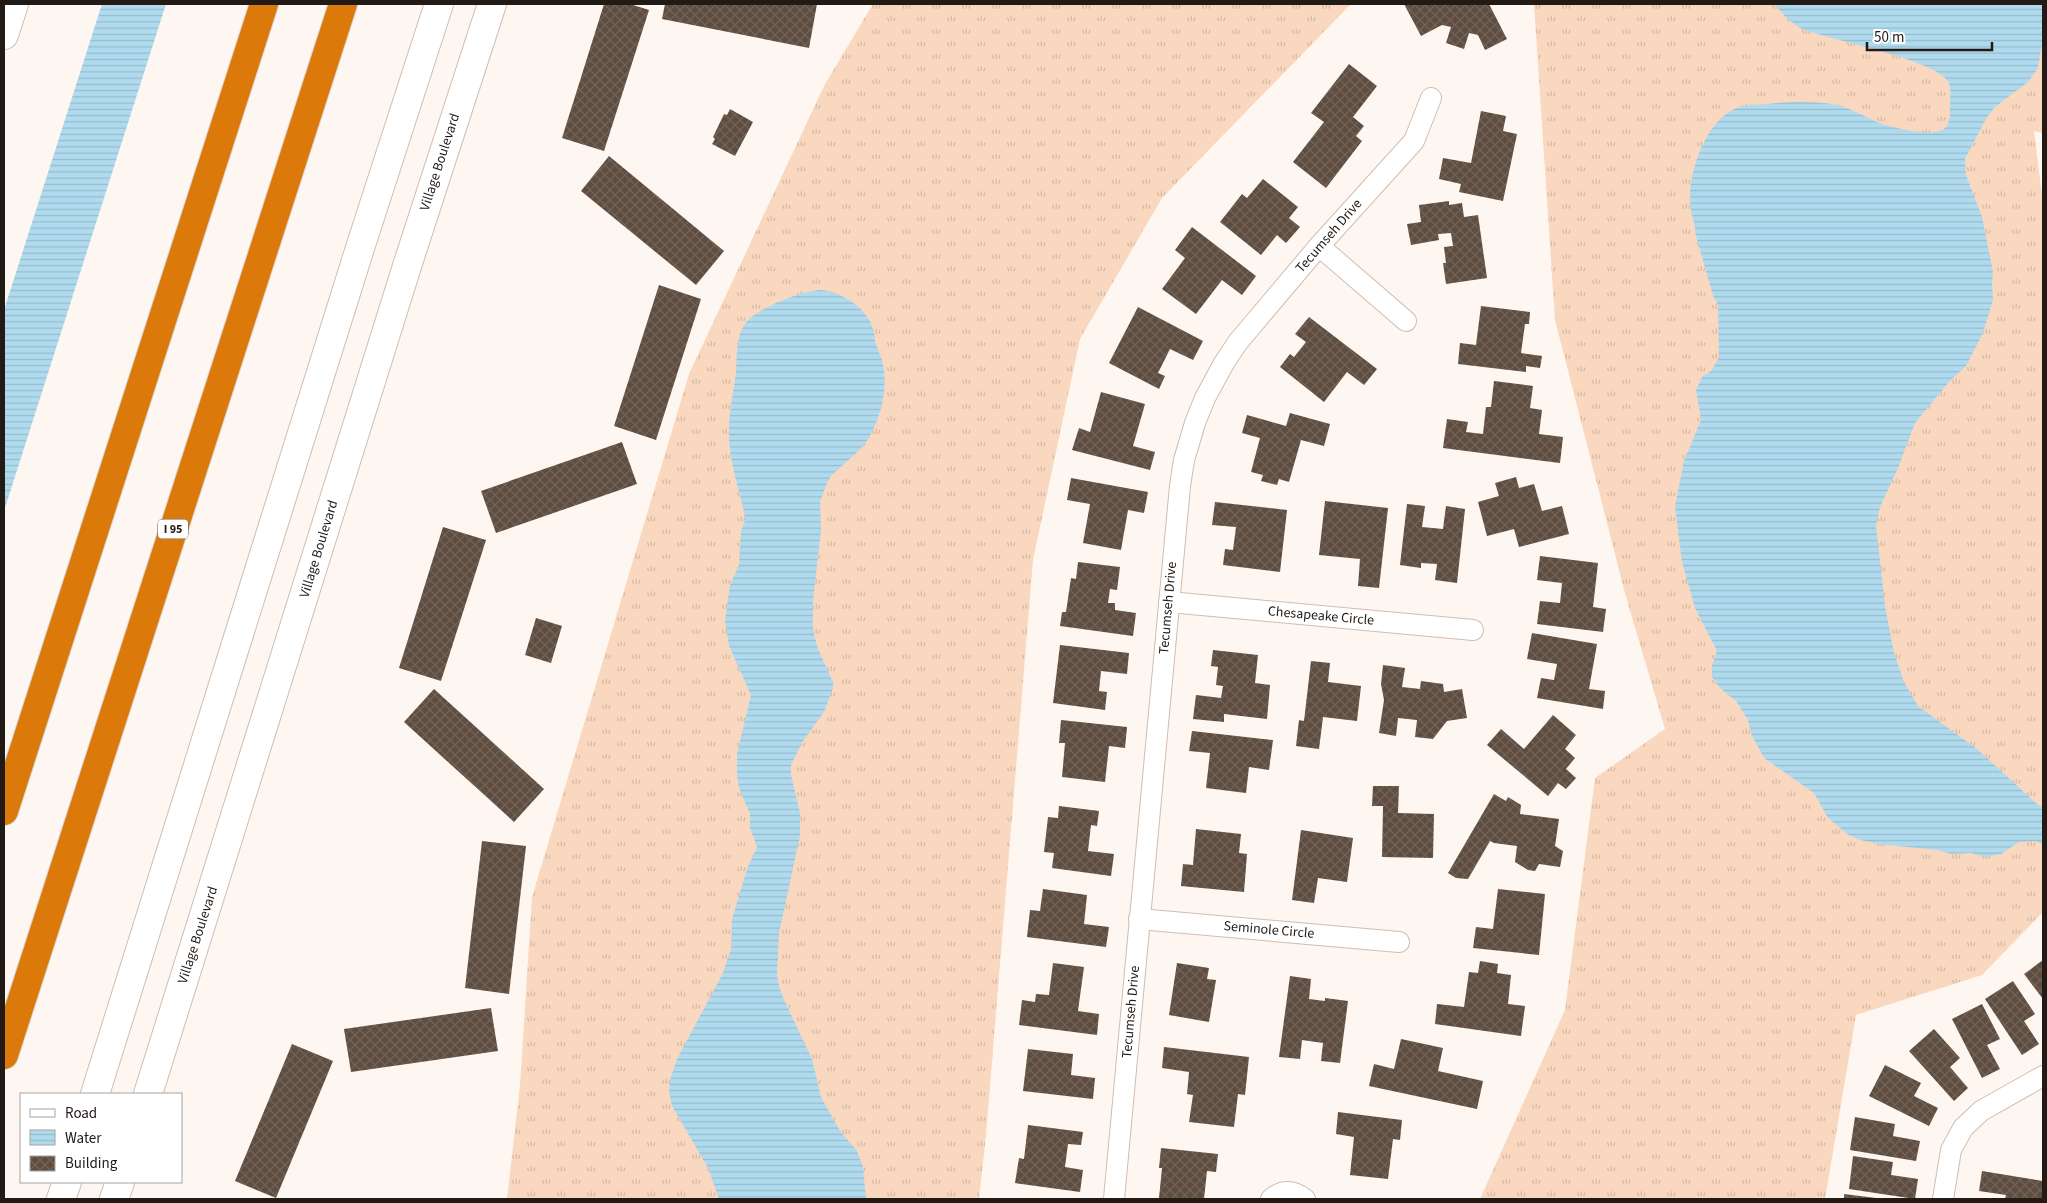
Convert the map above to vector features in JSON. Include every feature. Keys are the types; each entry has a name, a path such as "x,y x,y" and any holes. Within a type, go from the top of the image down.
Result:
{"highway":[{"path":"4,811 264,4"},
{"name":"I 95","path":"4,1055 343,4"}],"street":[{"path":"4,35 14,4"},
{"path":"95,1093 357,257 439,4"},
{"name":"Village Boulevard","path":"148,1093 408,263 492,4"},
{"name":"Tecumseh Drive","path":"1114,1199 1168,602 1184,460 1195,422 1205,398 1238,342 1319,246 1414,141 1430,98"},
{"path":"1319,246 1406,321"},
{"name":"Chesapeake Circle","path":"1168,602 1473,630"},
{"name":"Seminole Circle","path":"1140,918 1399,942"},
{"path":"1943,1199 1951,1150 1963,1128 1982,1111 2043,1076"},
{"path":"61,1199 67,1183"},
{"path":"114,1199 120,1183"},
{"path":"1271,1199 1284,1192 1296,1194 1305,1199"}],"green space":[{"path":"873,4 1351,4 1162,198 1080,339 1033,560 986,1135 979,1199 507,1199 520,1086 532,897 689,374 825,84"},
{"path":"1534,4 2043,4 2043,133 2034,131 2043,204 2043,912 1982,975 1856,1015 1825,1199 1480,1199 1565,1010 1595,778 1665,729 1626,597 1555,320"}],"water":[{"path":"102,4 166,4 4,511 4,310"},
{"path":"1775,4 2043,4 2043,37 2038,68 2028,82 1995,107 1987,117 1965,159 1966,175 1982,217 1993,272 1993,300 1983,333 1966,366 1949,382 1915,423 1898,468 1880,507 1876,526 1885,606 1894,653 1904,682 1918,706 1977,749 2037,804 2043,807 2043,845 2036,841 2019,842 2001,854 1985,857 1971,853 1951,854 1937,850 1878,844 1857,839 1847,834 1828,818 1814,793 1764,758 1752,736 1748,720 1736,701 1720,688 1712,677 1712,666 1717,651 1695,608 1682,562 1675,506 1684,461 1701,420 1696,390 1702,377 1711,371 1719,358 1718,305 1713,296 1695,232 1690,205 1691,182 1699,153 1715,125 1730,111 1746,105 1811,102 1837,105 1888,126 1924,132 1940,131 1945,128 1950,116 1950,85 1937,72 1902,58 1802,29 1787,18"},
{"path":"821,290 845,297 859,308 870,321 882,360 885,384 880,412 869,438 831,476 820,502 821,530 813,601 813,631 818,649 833,682 833,688 824,712 803,741 791,765 791,775 800,813 800,836 779,933 777,975 784,1000 812,1059 821,1097 840,1131 857,1151 863,1167 866,1199 719,1199 708,1168 672,1106 669,1092 670,1080 677,1059 723,973 731,949 732,919 747,869 757,847 750,828 750,814 739,788 737,776 737,754 751,695 729,646 725,620 730,585 739,565 741,531 745,521 729,440 738,341 745,324 759,312 780,301 803,293"}],"building":[{"path":"604,4 630,4 649,10 604,151 562,138"},
{"path":"665,4 817,4 809,48 662,19"},
{"path":"1404,4 1489,4 1507,39 1485,50 1478,35 1469,33 1464,49 1446,43 1451,27 1442,25 1421,36"},
{"path":"1349,64 1377,86 1353,117 1364,126 1356,136 1362,141 1326,188 1293,162 1324,122 1311,113"},
{"path":"730,109 753,122 735,156 712,144 715,139 713,137 724,114 727,115"},
{"path":"1481,111 1506,116 1503,131 1517,134 1503,201 1459,192 1461,184 1439,179 1443,158 1471,163"},
{"path":"609,156 724,251 696,285 581,191"},
{"path":"1263,179 1298,207 1289,218 1300,227 1286,243 1277,235 1261,255 1220,222 1242,194 1247,198"},
{"path":"1449,201 1449,205 1462,203 1464,217 1478,215 1487,278 1446,284 1443,263 1446,263 1444,247 1453,246 1451,233 1438,234 1439,240 1411,245 1407,224 1421,222 1419,205"},
{"path":"1192,227 1256,276 1242,295 1222,280 1196,314 1162,289 1185,258 1175,250"},
{"path":"659,285 701,299 656,440 614,426"},
{"path":"1481,306 1530,312 1529,324 1525,324 1521,353 1542,356 1540,368 1526,366 1526,372 1458,364 1460,343 1476,345"},
{"path":"1138,307 1203,341 1193,360 1170,349 1158,373 1165,376 1159,389 1109,363"},
{"path":"1309,317 1377,369 1364,385 1347,372 1324,402 1280,367 1290,354 1294,357 1306,342 1295,334"},
{"path":"1494,381 1533,386 1530,408 1542,410 1539,434 1563,437 1560,463 1443,448 1447,419 1468,422 1466,432 1483,434 1486,407 1491,407"},
{"path":"1101,392 1145,404 1133,446 1155,452 1150,470 1072,450 1079,428 1090,432"},
{"path":"1290,413 1330,424 1324,446 1301,440 1289,482 1279,479 1277,485 1261,481 1263,475 1251,472 1260,438 1242,433 1247,415 1286,426"},
{"path":"622,442 637,484 496,533 481,491"},
{"path":"1516,477 1519,488 1534,484 1542,511 1562,506 1569,534 1519,547 1514,529 1487,536 1478,502 1499,496 1495,483"},
{"path":"1071,478 1148,492 1144,513 1128,510 1121,550 1083,543 1090,504 1067,500"},
{"path":"1325,501 1388,508 1379,588 1358,586 1360,559 1319,555"},
{"path":"1215,502 1287,510 1280,572 1223,565 1225,549 1233,550 1236,527 1212,525"},
{"path":"1407,504 1425,506 1422,527 1443,529 1446,506 1465,509 1457,583 1435,580 1437,564 1421,563 1421,568 1400,565"},
{"path":"443,527 486,540 441,681 399,668"},
{"path":"1540,556 1598,563 1593,607 1606,609 1603,632 1537,624 1540,601 1560,603 1562,583 1537,580"},
{"path":"1078,562 1120,567 1117,590 1110,589 1108,603 1115,603 1115,610 1136,613 1133,636 1060,626 1062,612 1066,612 1071,578 1076,579"},
{"path":"536,618 562,626 551,663 525,655"},
{"path":"1532,633 1597,644 1589,689 1605,691 1603,709 1537,698 1541,678 1554,680 1557,664 1527,659"},
{"path":"1060,645 1129,653 1127,674 1101,671 1099,691 1107,692 1105,710 1053,703"},
{"path":"1213,650 1258,655 1255,683 1270,685 1267,719 1224,714 1224,722 1193,719 1196,695 1221,698 1223,686 1216,685 1218,667 1211,666"},
{"path":"1311,661 1330,663 1328,682 1361,686 1357,721 1323,717 1319,749 1296,746 1299,720 1304,721"},
{"path":"1383,665 1405,668 1402,687 1420,689 1421,681 1443,684 1444,692 1462,689 1467,718 1447,721 1433,739 1415,737 1417,720 1398,718 1396,736 1379,733 1384,700 1381,684"},
{"path":"434,689 544,789 514,822 404,722"},
{"path":"1553,715 1576,735 1565,749 1575,758 1566,769 1576,778 1566,789 1558,783 1548,796 1487,745 1501,729 1524,749"},
{"path":"1061,720 1127,727 1125,748 1109,746 1105,782 1062,777 1065,743 1059,743"},
{"path":"1192,731 1273,740 1269,770 1249,767 1246,793 1206,788 1210,753 1189,751"},
{"path":"1373,786 1399,786 1398,813 1434,814 1433,858 1382,857 1383,806 1372,806"},
{"path":"1494,794 1506,801 1508,797 1521,805 1520,814 1559,819 1555,846 1563,851 1560,867 1539,864 1535,871 1528,870 1515,862 1517,846 1490,841 1468,879 1456,878 1448,873"},
{"path":"1059,806 1099,811 1097,826 1091,825 1088,851 1114,854 1111,876 1052,868 1054,853 1044,852 1048,817 1058,818"},
{"path":"1196,829 1241,834 1239,853 1247,854 1244,892 1181,886 1183,864 1193,865"},
{"path":"1301,830 1353,838 1347,882 1318,878 1314,903 1292,900"},
{"path":"482,841 526,846 509,994 465,988"},
{"path":"1043,889 1087,895 1084,924 1109,927 1106,947 1027,937 1030,910 1040,911"},
{"path":"1498,889 1545,894 1539,955 1473,948 1476,927 1493,929"},
{"path":"2043,960 2043,999 2024,974"},
{"path":"1480,961 1498,964 1497,973 1511,975 1508,1004 1525,1006 1521,1036 1435,1024 1437,1004 1464,1007 1469,972 1478,973"},
{"path":"1053,963 1084,967 1078,1011 1099,1014 1097,1035 1019,1025 1022,1000 1035,1002 1036,994 1049,995"},
{"path":"1177,963 1209,968 1207,979 1216,980 1209,1022 1169,1015"},
{"path":"1290,976 1311,979 1309,999 1325,1001 1325,998 1348,1001 1340,1063 1321,1061 1323,1043 1302,1040 1300,1059 1279,1057"},
{"path":"2013,981 2035,1014 2024,1021 2039,1044 2022,1055 1985,999"},
{"path":"1982,1004 2000,1039 1987,1045 2000,1069 1982,1078 1952,1019"},
{"path":"491,1008 498,1051 351,1072 344,1029"},
{"path":"1934,1029 1960,1058 1950,1067 1968,1088 1954,1101 1909,1051"},
{"path":"1401,1039 1443,1048 1438,1071 1483,1081 1477,1109 1369,1086 1374,1064 1394,1069"},
{"path":"292,1044 333,1061 276,1198 235,1181"},
{"path":"1164,1047 1249,1057 1245,1095 1238,1094 1234,1127 1189,1122 1193,1095 1187,1094 1189,1072 1162,1068"},
{"path":"1028,1049 1073,1054 1071,1075 1095,1078 1093,1099 1023,1091"},
{"path":"1885,1065 1921,1083 1914,1096 1938,1108 1929,1126 1869,1096"},
{"path":"1338,1112 1402,1120 1400,1140 1393,1139 1388,1179 1350,1175 1354,1137 1336,1134"},
{"path":"1855,1117 1895,1124 1893,1136 1920,1141 1916,1161 1850,1150"},
{"path":"1028,1125 1083,1132 1081,1145 1068,1144 1065,1167 1083,1170 1080,1192 1015,1183 1019,1158 1024,1159"},
{"path":"1161,1148 1218,1154 1216,1172 1207,1171 1204,1199 1159,1198 1162,1168 1159,1168"},
{"path":"1853,1156 1893,1162 1891,1175 1918,1179 1915,1199 1849,1189"},
{"path":"1982,1171 2043,1181 2043,1199 2005,1199 2006,1195 1979,1191"},
{"path":"1844,1194 1876,1198 1876,1199 1844,1199"}]}
